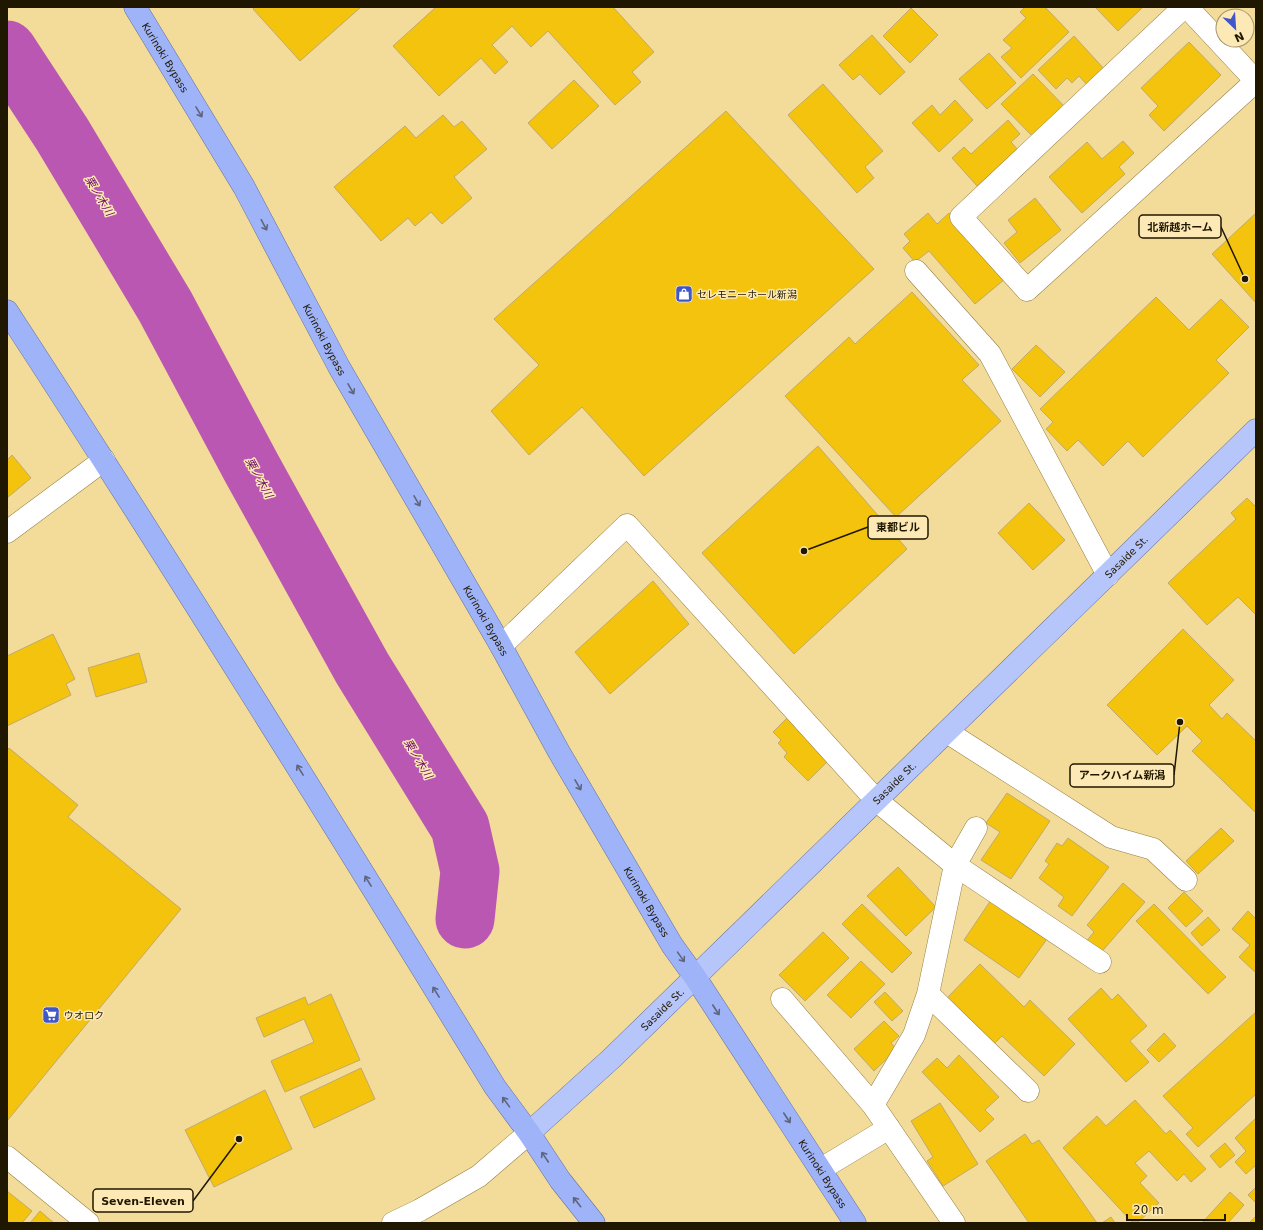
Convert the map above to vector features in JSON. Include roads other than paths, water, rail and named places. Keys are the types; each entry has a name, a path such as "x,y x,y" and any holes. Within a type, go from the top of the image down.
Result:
{"highway":[{"name":"Kurinoki Bypass","path":"135,7 244,187 339,367 501,646 562,758 672,945 695,977 855,1223"},
{"path":"7,311 104,460 297,764 495,1087 529,1133 560,1180 594,1223"}],"main road":[{"name":"Sasaide St.","path":"529,1133 612,1058 1256,430"}],"street":[{"path":"1184,7 961,217 1027,290 1256,81 1187,7"},
{"path":"916,271 990,354 1108,575"},
{"path":"7,532 104,460"},
{"path":"501,646 627,525 876,800 955,865 1100,962"},
{"path":"947,732 1111,838 1154,849 1186,880"},
{"path":"873,1105 914,1035 928,994 955,865 976,828"},
{"path":"928,994 1028,1091"},
{"path":"782,999 873,1105 954,1223"},
{"path":"821,1169 889,1128"},
{"path":"392,1223 420,1210 479,1176 529,1133"},
{"path":"7,1157 88,1223"}],"waterway":[{"name":"栗ノ木川","path":"7,50 62,134 165,306 252,469 362,668 460,827 470,871 465,919"}],"place":[{"name":"北新越ホーム","path":"1245,279"},
{"name":"セレモニーホール新潟","path":"684,294"},
{"name":"東都ビル","path":"804,551"},
{"name":"アークハイム新潟","path":"1180,722"},
{"name":"ウオロク","path":"51,1015"},
{"name":"Seven-Eleven","path":"239,1139"}]}
